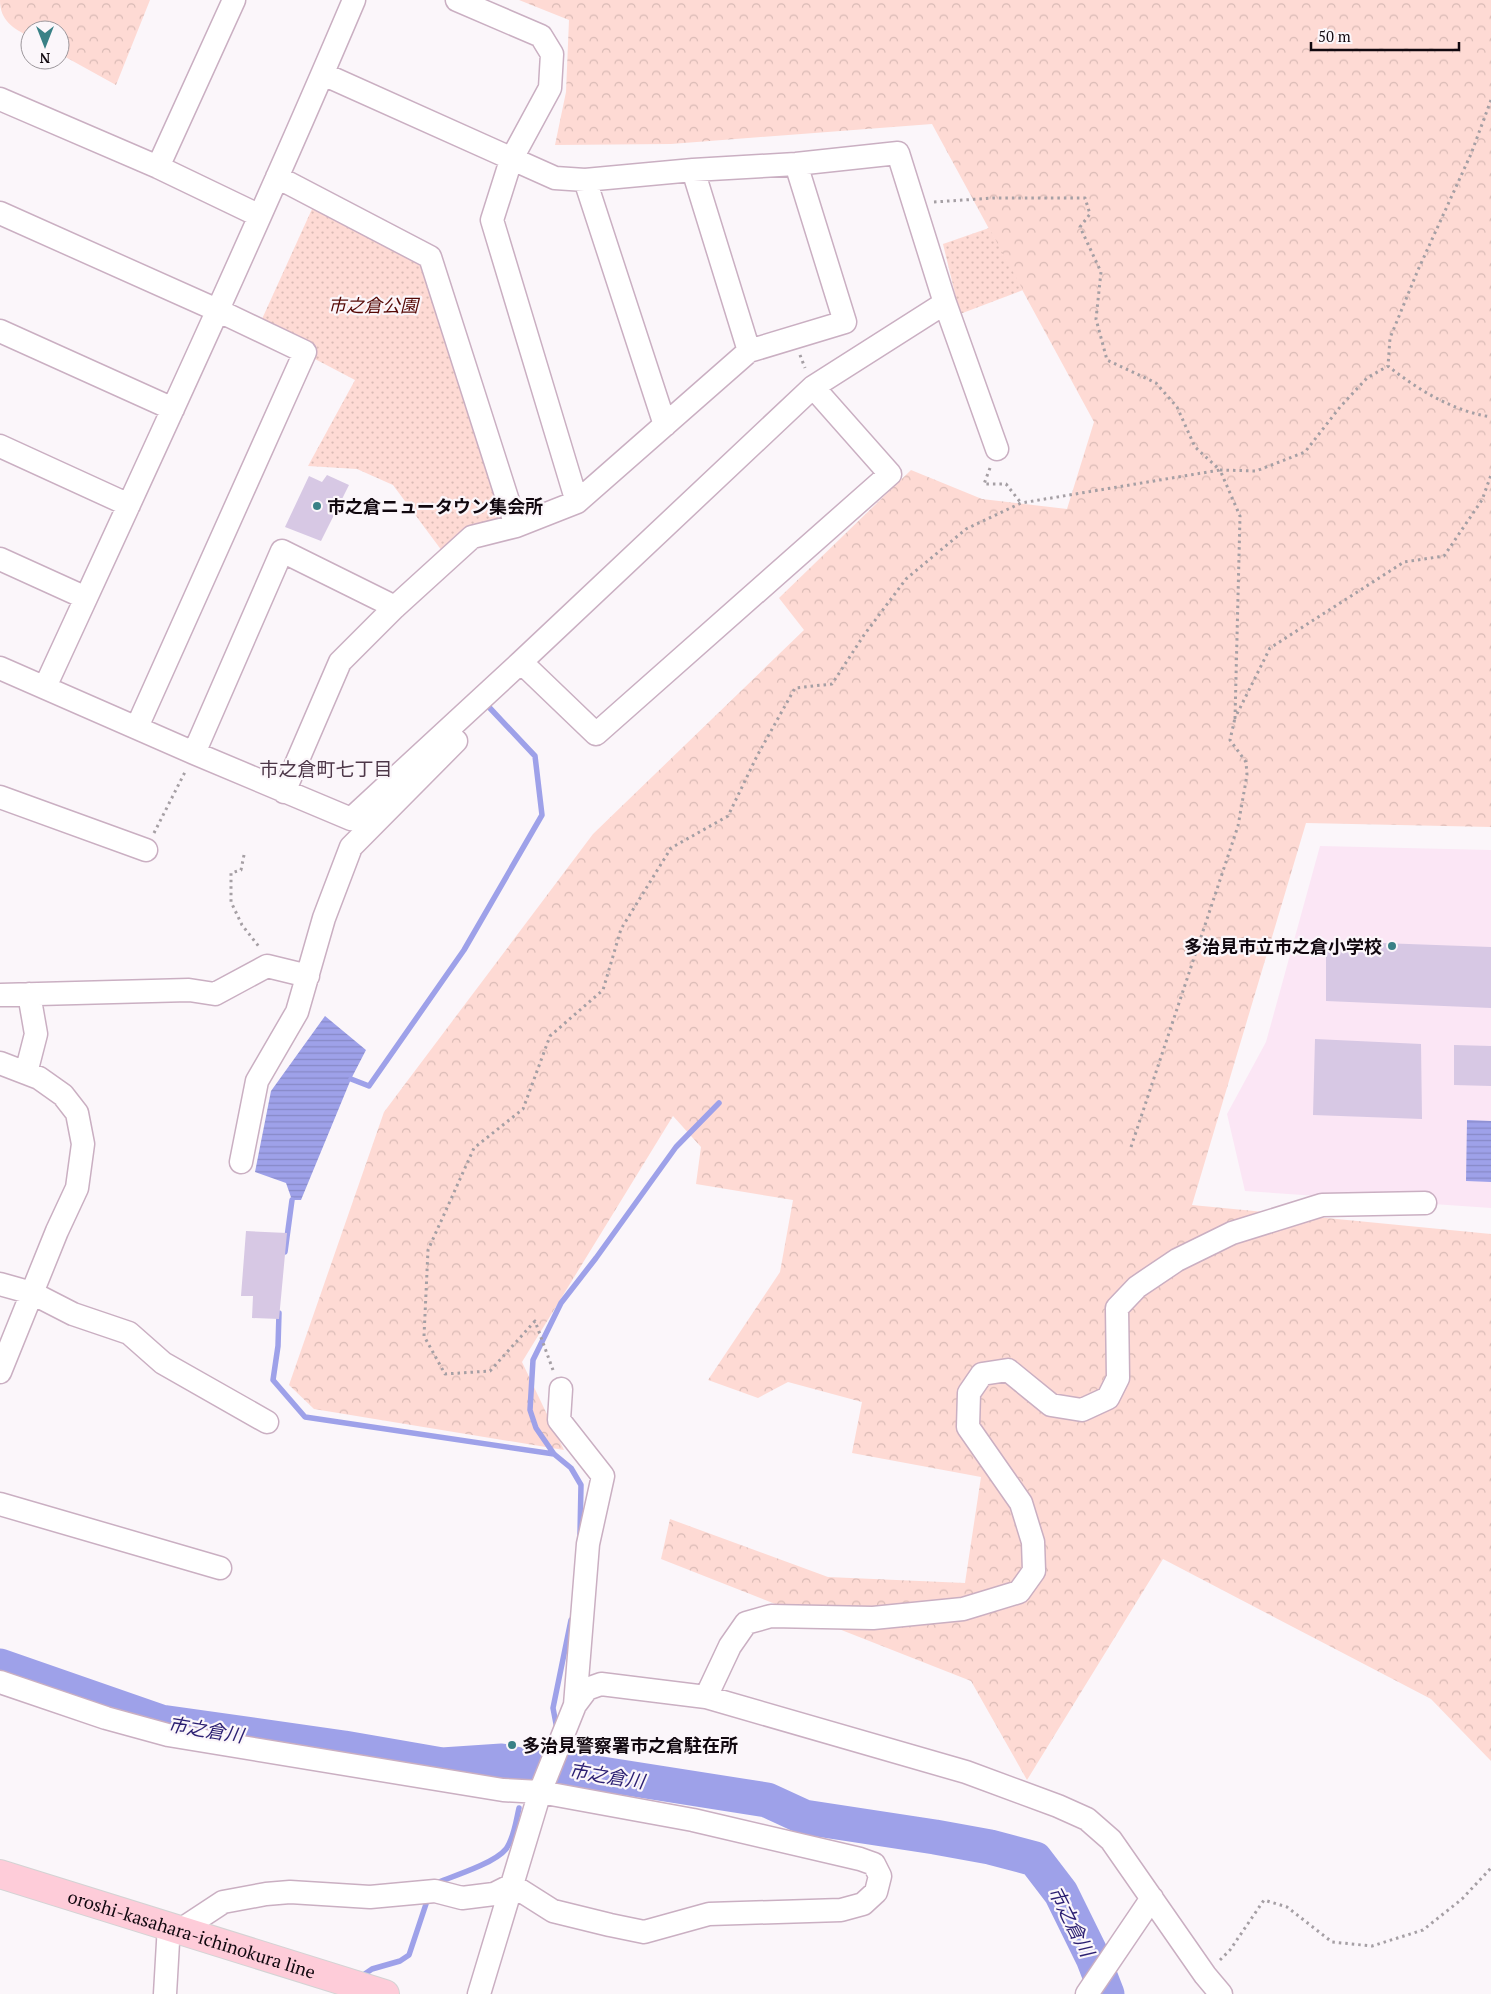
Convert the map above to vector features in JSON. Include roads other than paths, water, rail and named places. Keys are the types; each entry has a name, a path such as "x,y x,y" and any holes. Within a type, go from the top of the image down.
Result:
{"main road":[{"name":"oroshi-kasahara-ichinokura line","path":"0,1874 176,1927 375,1991"}],"street":[{"path":"158,168 234,0"},
{"path":"45,687 218,310 354,0"},
{"path":"457,0 541,36 552,54 550,88 511,160 492,220 577,502"},
{"path":"323,74 511,160 555,178 585,180 693,170 796,164 898,153 913,205 997,448"},
{"path":"0,99 158,168 260,216"},
{"path":"284,792 340,662 395,607 472,537 516,526 577,502 749,352 845,322 796,164"},
{"path":"693,170 749,352"},
{"path":"277,177 430,257 516,526"},
{"path":"585,180 665,425"},
{"path":"0,213 218,310 305,352 137,727"},
{"path":"0,668 284,792 351,819 813,387 946,303"},
{"path":"0,331 173,409"},
{"path":"521,662 596,734 890,474 813,387"},
{"path":"0,446 129,505"},
{"path":"194,753 282,552 395,607"},
{"path":"0,559 86,598"},
{"path":"241,1162 257,1081 297,1012 324,918 352,847 466,731 467,712"},
{"path":"0,797 146,850"},
{"path":"0,995 189,990 215,994 267,966 308,976"},
{"path":"26,1073 36,1034 29,994"},
{"path":"0,1063 39,1078 63,1095 77,1113 83,1144 77,1188 57,1231 0,1372"},
{"path":"706,1697 730,1646 746,1623 771,1616 873,1618 963,1609 1019,1592 1034,1570 1033,1542 1021,1503 968,1427 969,1393 982,1374 1008,1370 1051,1405 1082,1410 1108,1398 1118,1378 1117,1308 1137,1286 1177,1260 1232,1233 1322,1205 1425,1203"},
{"path":"0,1284 32,1293 73,1314 129,1333 163,1363 267,1422"},
{"path":"479,1994 540,1792 575,1704 588,1544 603,1476 559,1420 561,1389"},
{"path":"0,1504 220,1568"},
{"path":"0,1682 106,1718 168,1735 503,1790 540,1792 692,1820 874,1864 880,1876 876,1892 863,1904 841,1910 709,1914 644,1932 610,1926 554,1911 512,1885"},
{"path":"575,1704 587,1688 601,1684 706,1697 966,1772 1058,1806 1087,1819 1111,1840 1205,1975 1221,1994"},
{"path":"165,1994 176,1927 223,1902 266,1894 290,1892 370,1897 428,1892 462,1898 494,1894 512,1885"},
{"path":"1087,1994 1152,1898"}],"water":[{"path":"325,1016 366,1050 351,1079 301,1200 292,1200 286,1183 255,1172 271,1091"},
{"path":"1467,1120 1491,1121 1491,1182 1466,1181"}],"waterway":[{"path":"351,1079 369,1086 464,950 542,815 535,756 487,705"},
{"path":"580,1534 581,1485 571,1468 554,1454 536,1428 530,1410 533,1360 561,1303 676,1147 719,1103"},
{"path":"285,1252 292,1200"},
{"path":"279,1313 278,1346 273,1380 305,1417 554,1454"},
{"path":"557,1729 553,1708 571,1620"},
{"name":"市之倉川","path":"0,1666 161,1722 344,1748 442,1765 502,1761 529,1767 589,1772 767,1800 804,1817 935,1837 990,1847 1035,1859 1061,1893 1093,1958 1107,1994"},
{"path":"567,1743 589,1772"},
{"name":"市之倉川","path":"528,1774 529,1767"},
{"path":"436,1883 474,1869 501,1854 511,1840 519,1808"},
{"path":"359,1978 372,1969 400,1961 409,1955 428,1898"}],"place":[{"name":"市之倉ニュータウン集会所","path":"317,506"},
{"name":"多治見市立市之倉小学校","path":"1392,946"},
{"name":"多治見警察署市之倉駐在所","path":"512,1745"}],"district":[{"name":"市之倉町七丁目","path":"326,768"}],"park label":[{"name":"市之倉公園","path":"373,305"}]}
